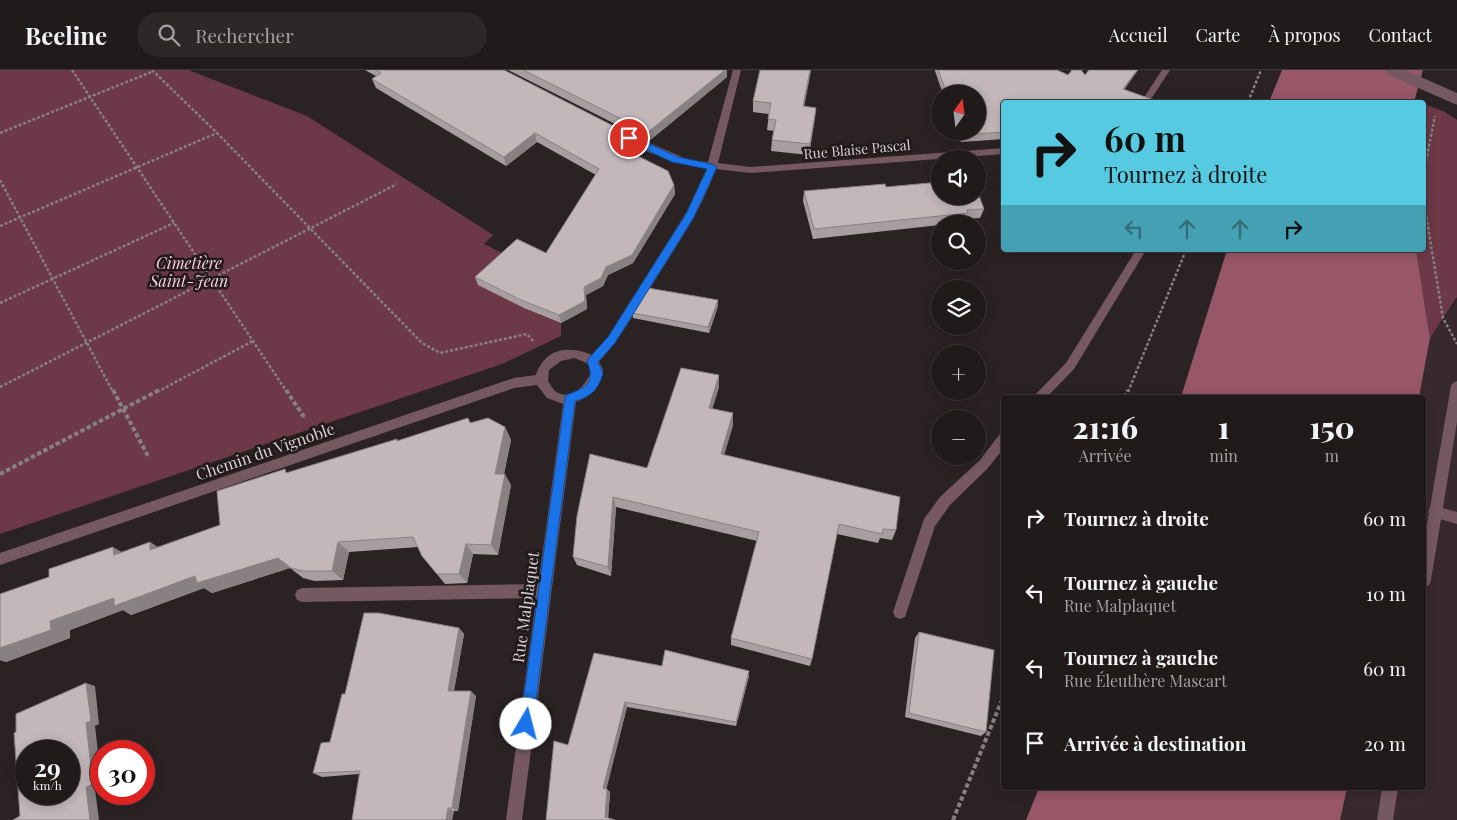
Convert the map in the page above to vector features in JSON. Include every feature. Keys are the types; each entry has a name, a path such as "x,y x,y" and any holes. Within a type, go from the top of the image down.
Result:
{"street":[{"path":"593,361 612,340 691,214 712,167 737,70"},
{"path":"1146,100 1166,70"},
{"path":"1391,70 1457,100"},
{"name":"Rue Blaise Pascal","path":"620,133 676,159 712,167 766,170 1001,151"},
{"path":"1041,395 1070,366 1140,252"},
{"path":"567,353 583,355 593,361 598,373 595,384 582,394 570,398 557,397 545,389 542,372 548,363 567,353"},
{"name":"Chemin du Vignoble","path":"0,559 514,383 542,379"},
{"path":"1426,568 1457,386"},
{"name":"Rue Malplaquet","path":"514,820 570,398"},
{"path":"900,612 922,538 932,517 945,500 983,465 1001,442"},
{"path":"1435,512 1457,518"},
{"path":"302,595 544,591"},
{"path":"1385,820 1390,790"}],"path":[{"path":"72,70 304,416"},
{"path":"1249,100 1261,70"},
{"path":"0,133 153,71 217,133 422,342 440,353 527,334 548,363"},
{"path":"1426,161 1436,107"},
{"path":"0,226 217,133"},
{"path":"0,180 149,458"},
{"path":"0,386 212,280 397,184"},
{"path":"1426,214 1443,318 1457,344"},
{"path":"0,303 174,223"},
{"path":"1126,395 1185,252"},
{"path":"0,474 253,341"},
{"path":"953,820 1001,704"}],"shaded area":[{"path":"1282,70 1423,70 1415,100 1270,100"},
{"path":"1226,252 1416,252 1430,338 1419,395 1182,395"},
{"path":"1457,300 1457,820 1340,820 1347,790 1426,790 1426,395 1419,395 1430,338"},
{"path":"1038,790 1347,790 1340,820 1026,820"}],"green space":[{"name":"Cimetière Saint-Jean","path":"0,70 188,70 307,116 493,235 484,244 508,256 540,315 561,323 561,336 502,364 0,534"},
{"path":"1426,105 1445,112 1457,120 1457,297 1430,338 1416,252 1426,252"}],"building":[{"path":"376,70 504,70 639,139 626,150 668,171 674,185 632,255 606,267 601,278 584,287 585,301 559,315 521,300 475,277 517,239 546,253 599,169 535,133 504,157 372,79 381,73"},
{"path":"523,70 725,70 648,132"},
{"path":"760,70 810,70 803,106 816,108 810,144 772,140 776,120 768,119 771,103 753,101"},
{"path":"938,70 1057,70 1068,75 1072,70 1081,70 1085,75 1089,70 1137,70 1123,89 1151,99 1001,100 1001,132 986,133 986,85 944,85"},
{"path":"931,183 931,205 982,205 984,209 967,210 968,213 931,215 931,217 814,229 804,191 885,184 886,187"},
{"path":"648,288 718,300 708,327 633,313"},
{"path":"681,368 719,375 709,408 733,413 721,454 900,497 896,530 883,529 882,534 839,524 812,659 731,638 759,532 613,497 608,567 573,557 577,516 590,454 647,468"},
{"path":"468,418 470,423 488,418 505,427 495,474 505,474 491,545 466,544 459,574 437,574 422,556 413,537 338,542 332,571 303,571 291,568 278,558 197,583 195,576 114,606 114,598 50,621 51,630 0,648 0,594 49,577 49,569 113,547 114,555 150,542 150,550 220,525 217,491 285,469 286,473 397,439 397,441"},
{"path":"364,613 379,613 459,628 448,691 471,691 452,808 448,808 446,820 352,820 360,771 313,773 321,743 330,742 342,694 345,694"},
{"path":"919,632 994,650 986,732 909,713"},
{"path":"665,650 749,671 736,722 625,702 603,788 607,789 605,817 615,820 546,820 554,741 568,745 594,653 662,666"},
{"path":"86,683 91,721 86,723 90,758 90,785 86,787 90,820 13,820 20,816 19,805 80,805 80,740 15,740 15,747 14,733 16,732 16,714"}],"route":[{"path":"526,724 570,398 590,390 595,384 598,373 593,361 612,340 691,214 703,191 712,167 676,159 629,138"}]}
